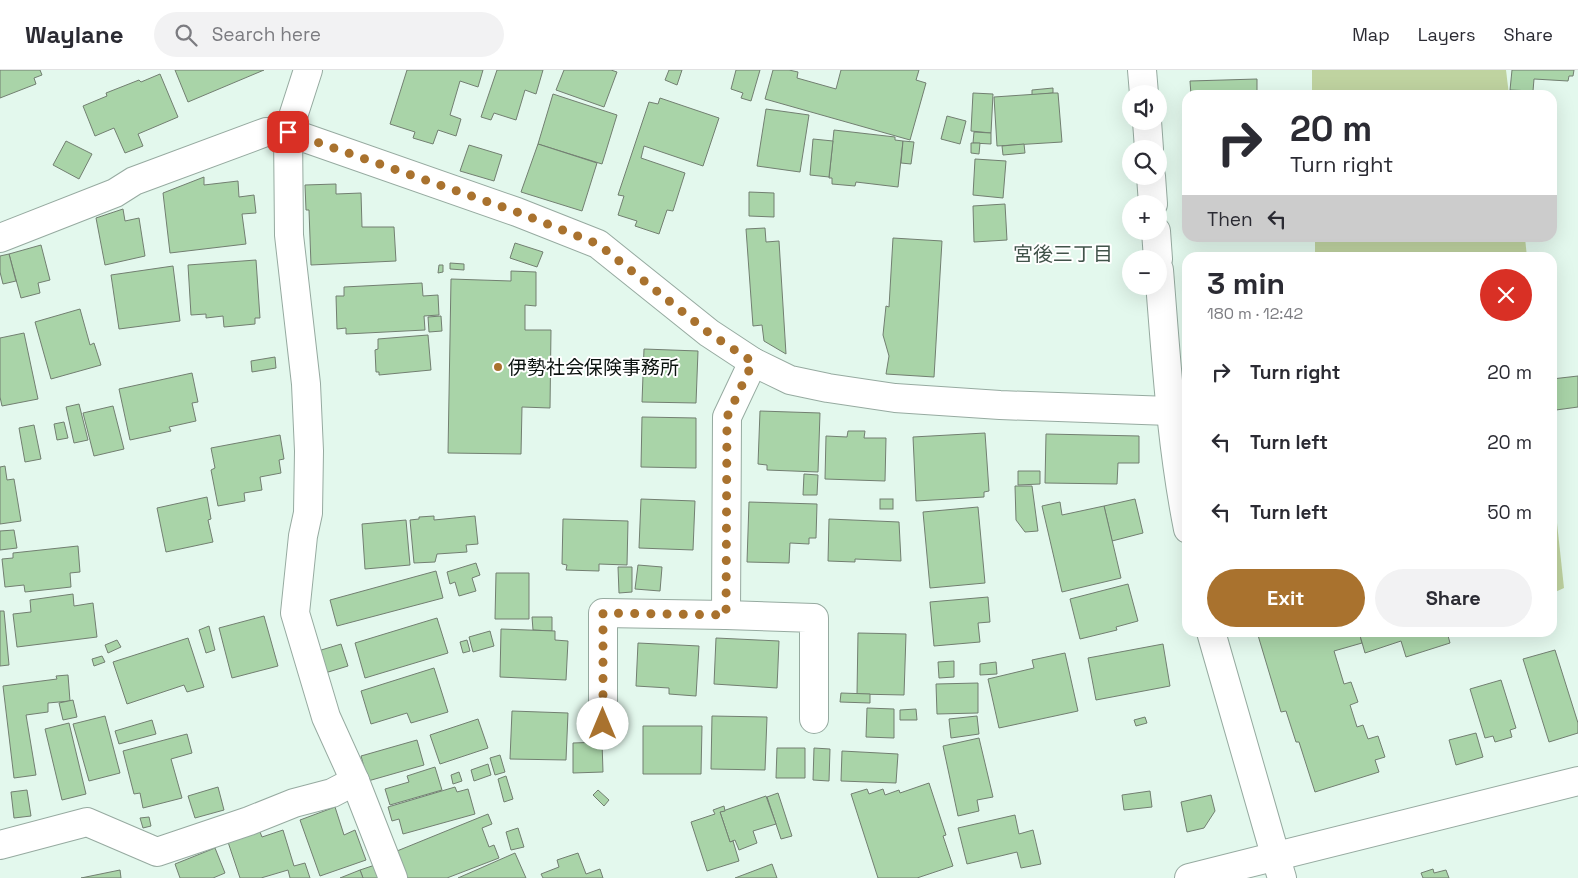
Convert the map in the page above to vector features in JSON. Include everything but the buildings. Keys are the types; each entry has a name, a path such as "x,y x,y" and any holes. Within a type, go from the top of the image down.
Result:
{"street":[{"path":"308,70 288,132 289,235 306,384 309,451 308,513 303,536 294,613 326,718 355,781 393,878"},
{"path":"1142,70 1143,85"},
{"path":"0,238 115,193 134,182 266,132 288,132 517,212 598,244 709,333 753,362 790,380 895,398 1000,405 1170,411"},
{"path":"1161,295 1170,411 1182,500"},
{"path":"726,615 727,417 753,362"},
{"path":"603,724 603,613 814,618 814,719"},
{"path":"1212,637 1279,868"},
{"path":"0,845 87,822 157,852 249,821 294,803 332,793 355,781"},
{"path":"1189,878 1279,868 1578,781"}],"green space":[{"path":"1312,70 1506,70 1508,90 1312,90"},
{"path":"1315,242 1525,242 1526,252 1315,252"},
{"path":"1557,523 1564,588 1557,591"}],"place":[{"name":"伊勢社会保険事務所","path":"498,367"}],"district":[{"name":"宮後三丁目","path":"1063,254"}],"route":[{"path":"288,132 517,212 598,244 709,333 753,362 727,417 726,615 603,613 603,724"}]}
